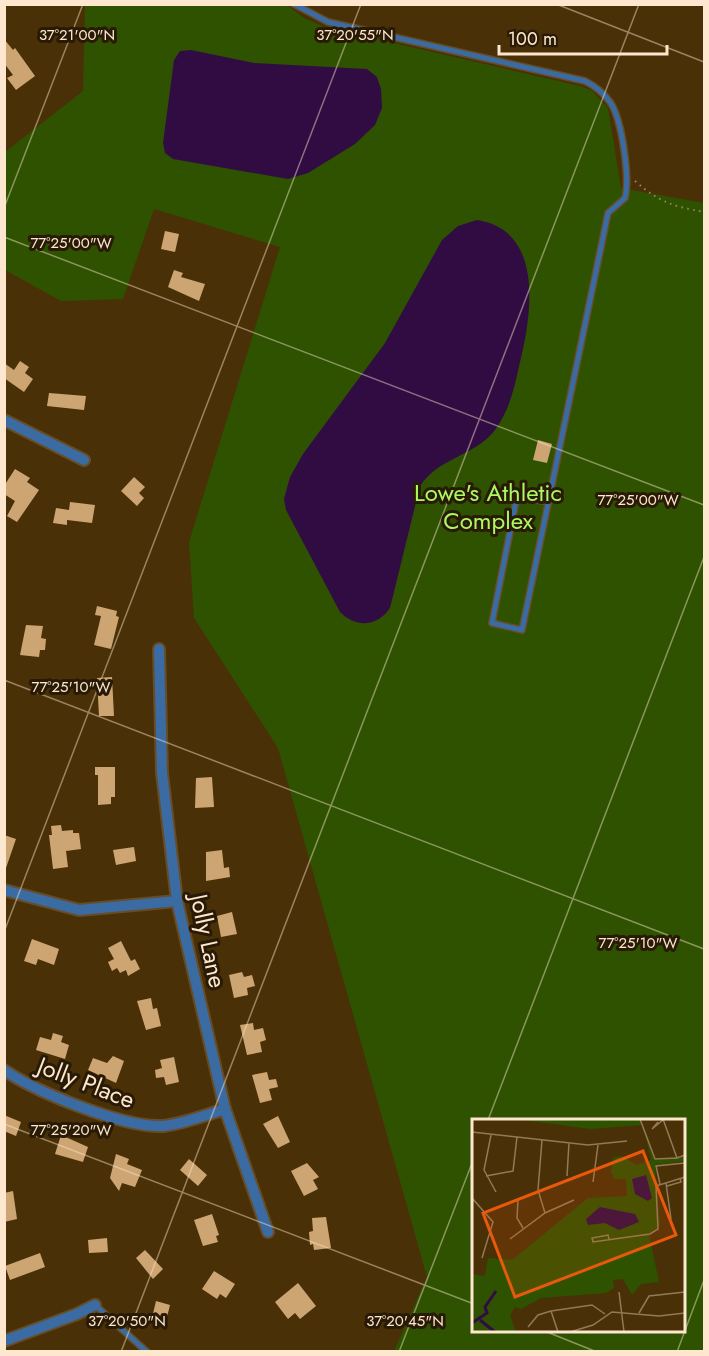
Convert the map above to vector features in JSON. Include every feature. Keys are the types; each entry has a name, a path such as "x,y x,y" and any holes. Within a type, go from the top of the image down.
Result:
{"street":[{"path":"4,420 84,460"},
{"name":"Jolly Lane","path":"159,649 162,773 177,901 225,1109 268,1232"},
{"path":"4,890 79,910 177,901"},
{"name":"Jolly Place","path":"4,1070 23,1083 134,1125 165,1126 225,1109"},
{"path":"4,1341 95,1305"}],"lane":[{"path":"294,4 328,22 594,86 611,104 627,174 625,198 608,213 549,502 522,630 492,623 517,496 549,502"},
{"path":"95,1305 147,1352"}],"path":[{"path":"627,174 655,199 669,205 705,212"}],"green space":[{"name":"Lowe's Athletic Complex","path":"85,5 287,5 304,18 324,27 591,90 608,108 621,188 704,203 704,1351 394,1351 427,1277 278,748 194,618 189,542 280,247 154,209 123,299 61,301 5,270 5,152 83,91"}],"shaded area":[{"path":"191,50 254,63 367,69 377,77 381,89 382,108 375,125 355,144 308,173 288,179 173,159 165,153 163,143 174,60 180,51"},
{"path":"477,220 499,227 514,240 523,257 528,277 528,321 516,380 505,414 487,439 437,469 420,486 390,608 373,622 359,623 340,612 286,510 284,499 290,477 303,454 385,343 442,240 458,226"}],"building":[{"path":"4,39 13,50 15,48 35,76 16,90 7,78 13,75 4,63"},
{"path":"165,231 179,234 175,252 161,249"},
{"path":"174,270 183,273 181,277 205,284 199,301 168,287"},
{"path":"20,361 29,367 25,373 33,379 24,392 4,378 4,363 14,370"},
{"path":"49,393 86,396 84,410 47,406"},
{"path":"538,440 552,444 547,463 533,460"},
{"path":"15,469 30,478 27,482 39,490 17,522 7,516 15,501 4,494 4,486"},
{"path":"134,477 145,487 139,493 144,498 137,506 121,491"},
{"path":"70,502 95,505 92,523 67,520 67,525 53,523 56,508 69,510"},
{"path":"97,606 117,611 116,616 119,617 111,649 94,645 101,616 95,615"},
{"path":"26,625 43,626 41,638 46,639 45,650 40,650 39,657 20,655"},
{"path":"112,677 114,716 99,716 97,678"},
{"path":"95,767 115,767 115,797 111,797 111,804 98,805 98,775 95,775"},
{"path":"212,777 214,807 195,808 196,778"},
{"path":"61,825 62,831 73,830 73,833 79,833 81,849 66,851 68,867 53,869 49,835 52,835 51,826"},
{"path":"4,835 16,839 6,868 4,868"},
{"path":"134,847 136,861 116,865 113,850"},
{"path":"222,850 224,868 229,867 230,877 206,881 206,852"},
{"path":"232,912 237,934 221,937 217,916"},
{"path":"32,939 59,949 54,965 38,959 36,965 24,961"},
{"path":"121,941 131,961 135,959 140,969 128,976 126,970 120,973 117,968 112,971 108,962 114,959 108,948"},
{"path":"242,972 244,977 252,975 255,986 247,988 248,995 234,998 229,975"},
{"path":"151,998 153,1009 157,1008 161,1026 146,1030 137,1001"},
{"path":"253,1023 254,1030 263,1028 266,1040 260,1042 262,1052 247,1055 240,1025"},
{"path":"53,1033 63,1036 61,1042 69,1045 65,1059 36,1050 40,1037 51,1040"},
{"path":"113,1056 124,1061 116,1083 88,1070 93,1058 107,1063"},
{"path":"174,1057 179,1082 166,1085 164,1077 156,1078 155,1070 162,1068 160,1060"},
{"path":"267,1072 269,1080 276,1079 278,1087 269,1089 272,1100 260,1103 252,1075"},
{"path":"4,1115 21,1122 16,1136 4,1131"},
{"path":"278,1116 290,1142 278,1148 263,1124"},
{"path":"61,1135 88,1147 83,1162 55,1154"},
{"path":"116,1154 129,1159 127,1164 142,1170 135,1187 122,1183 119,1191 110,1178"},
{"path":"189,1159 207,1175 198,1186 180,1170"},
{"path":"307,1163 319,1177 313,1180 318,1189 304,1196 291,1171"},
{"path":"13,1191 17,1219 4,1222 4,1193"},
{"path":"212,1214 219,1235 216,1236 218,1242 203,1246 194,1220"},
{"path":"326,1217 331,1248 314,1250 313,1244 310,1245 309,1232 313,1231 312,1218"},
{"path":"107,1238 108,1252 89,1253 88,1240"},
{"path":"145,1250 163,1269 153,1279 136,1258"},
{"path":"40,1253 45,1267 10,1280 5,1266"},
{"path":"214,1271 235,1284 226,1298 220,1294 217,1299 202,1289"},
{"path":"298,1283 316,1306 300,1319 295,1313 288,1319 275,1302"},
{"path":"156,1301 170,1305 166,1321 152,1318"}]}
